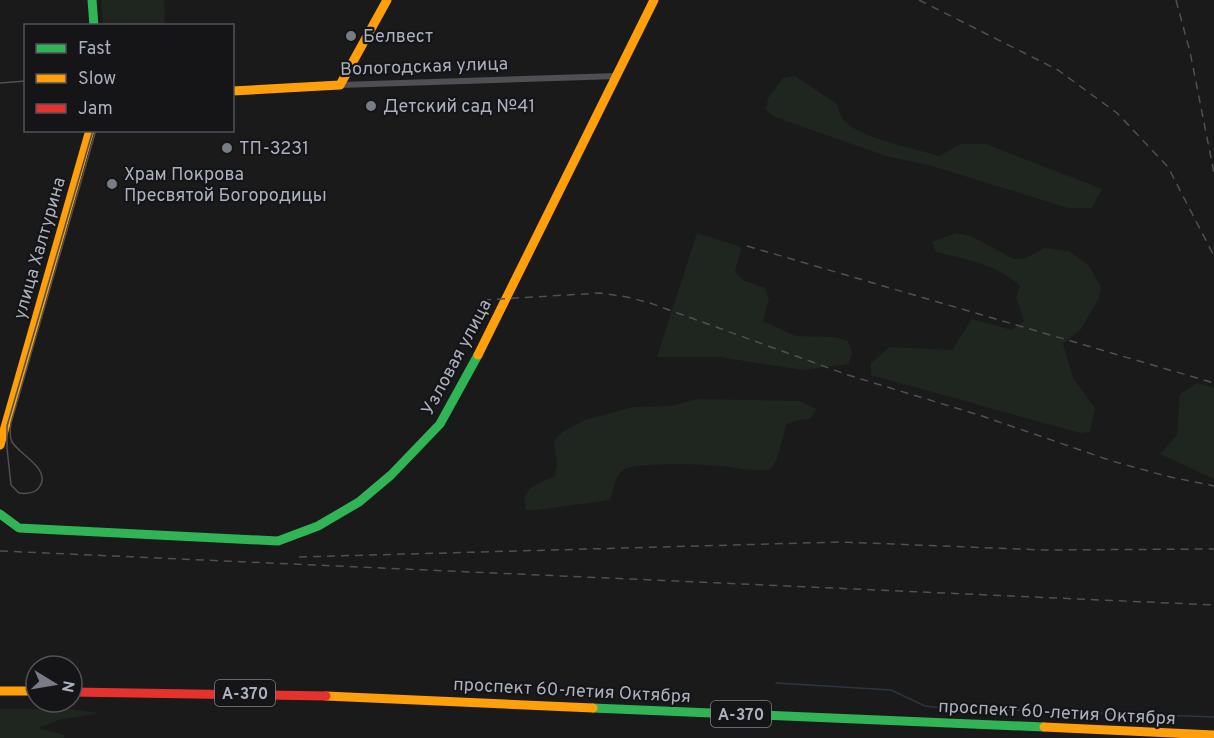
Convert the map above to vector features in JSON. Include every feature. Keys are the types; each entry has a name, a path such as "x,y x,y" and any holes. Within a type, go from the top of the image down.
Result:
{"main road":[{"path":"92,0 94,24"},
{"path":"340,85 387,0"},
{"name":"Узловая улица","path":"0,514 19,528 278,541 318,526 359,502 391,474 440,424 466,380 654,0"},
{"name":"Вологодская улица","path":"234,91 340,85"},
{"name":"улица Халтурина","path":"0,445 89,132"},
{"path":"0,691 24,691"},
{"name":"проспект 60-летия Октября","path":"84,692 321,696 1214,735"},
{"path":"0,699 24,699"},
{"name":"проспект 60-летия Октября","path":"84,700 285,702 1090,738"}],"street":[{"name":"Вологодская улица","path":"340,85 617,76"}],"shaded area":[{"path":"101,0 164,0 165,24 103,24"},
{"path":"795,76 837,104 842,118 867,135 939,156 961,144 986,144 1102,189 1092,208 1068,208 932,166 886,156 775,117 766,110 768,98 783,78"},
{"path":"697,233 742,247 735,271 743,280 765,288 769,299 763,321 796,336 836,337 848,341 852,352 849,364 803,370 719,357 657,357"},
{"path":"956,233 971,236 1014,259 1026,258 1044,248 1069,251 1089,266 1101,287 1099,298 1081,329 1063,344 1073,378 1095,408 1090,432 1080,433 871,375 871,363 890,347 952,350 972,319 1012,330 1024,321 1016,297 1020,286 991,268 936,252 932,242"},
{"path":"1197,383 1214,388 1214,479 1160,454 1177,435 1180,394"},
{"path":"698,399 799,401 817,409 810,419 797,420 786,425 777,459 771,469 752,470 685,464 629,467 618,476 610,500 526,510 524,498 531,487 555,476 557,465 554,441 562,432 585,420 633,407 671,406"},
{"path":"0,709 24,709 24,714 84,714 84,711 100,713 59,720 38,728 64,735 64,738 0,738"}],"waterway":[{"path":"776,683 891,690 925,706 934,707 1214,717"}],"tram line":[{"path":"0,83 24,81"},
{"path":"92,132 7,426 11,485 19,493 36,491 42,480 38,468 12,442 11,423 95,132"}],"railway":[{"path":"919,0 1058,70 1117,113 1168,167 1214,256"},
{"path":"1176,0 1190,52 1214,173"},
{"path":"747,246 1214,383"},
{"path":"483,300 600,293 627,297 650,303 848,375 982,416 1112,461 1214,486"},
{"path":"299,557 841,542 1044,550 1214,549"},
{"path":"0,551 1214,605"}],"traffic: fast":[{"path":"92,0 94,24"},
{"path":"0,514 19,528 278,541 318,526 359,502 391,475 440,424 478,355"},
{"path":"593,708 1044,727"}],"traffic: slow":[{"path":"234,91 340,85 387,0"},
{"path":"478,355 654,0"},
{"path":"0,445 89,132"},
{"path":"0,691 24,691"},
{"path":"326,696 593,708"},
{"path":"1044,727 1214,735"}],"traffic: jam":[{"path":"84,692 326,696"}],"place":[{"name":"Белвест","path":"351,36"},
{"name":"Детский сад №41","path":"371,106"},
{"name":"ТП-3231","path":"227,148"},
{"name":"Храм Покрова Пресвятой Богородицы","path":"112,184"}]}
